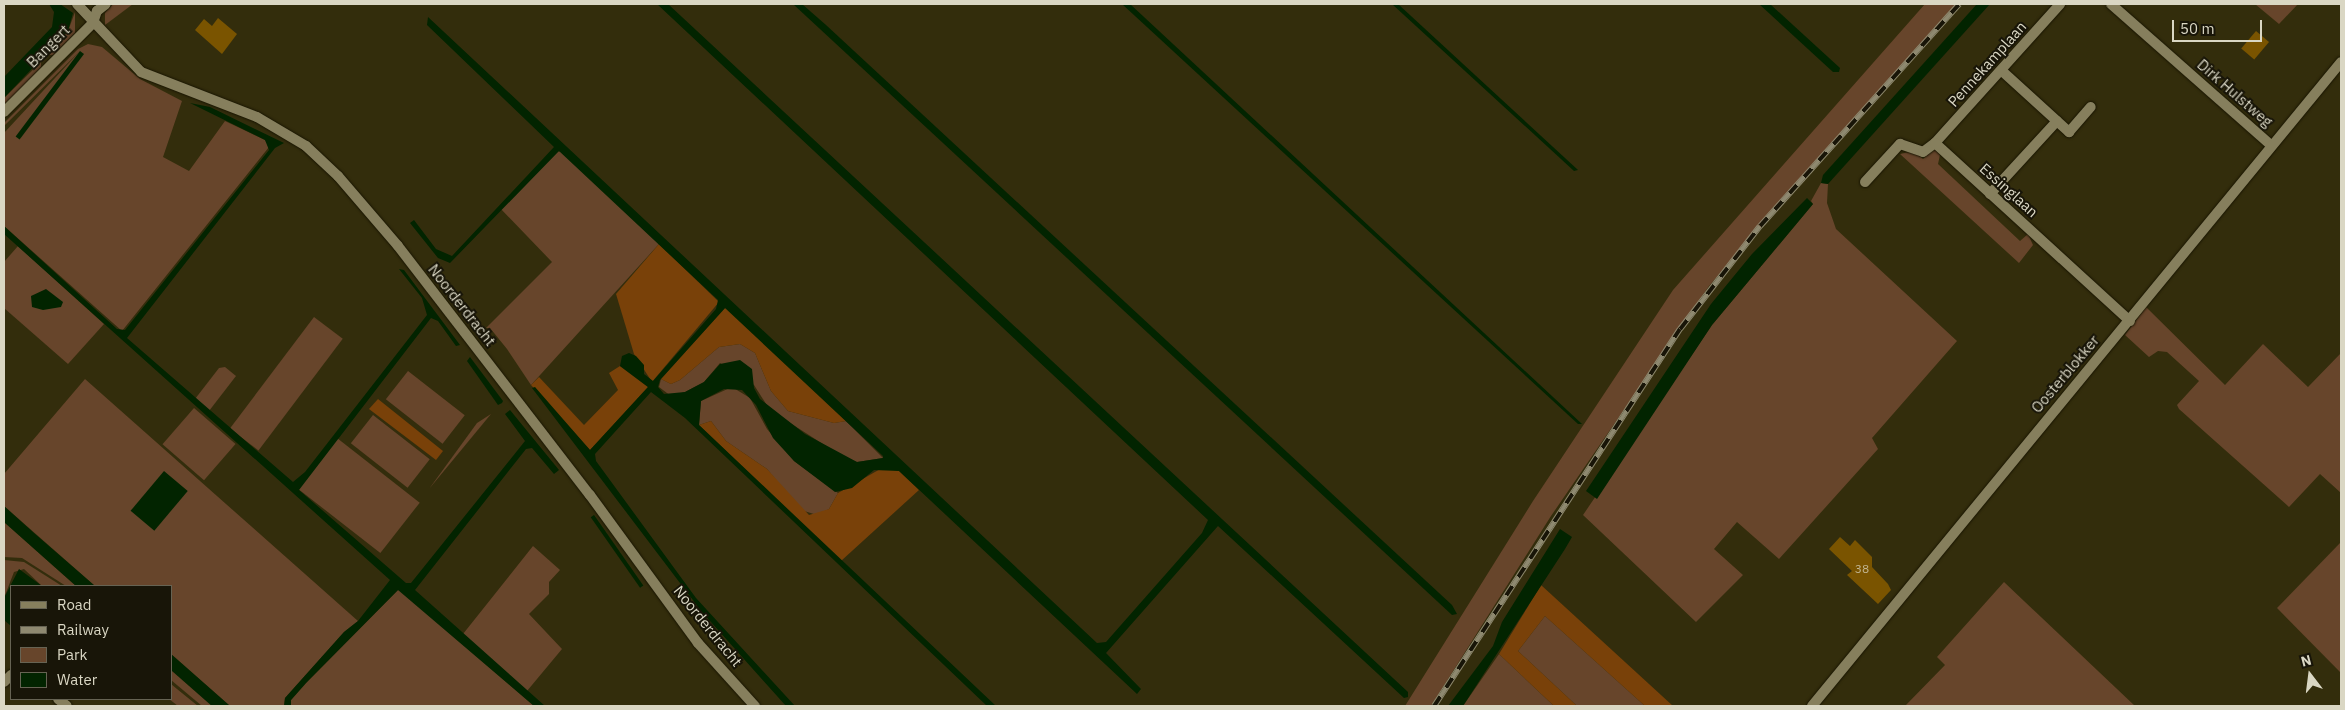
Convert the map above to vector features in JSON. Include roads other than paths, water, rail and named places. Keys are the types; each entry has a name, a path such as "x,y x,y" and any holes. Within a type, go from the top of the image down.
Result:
{"street":[{"name":"Noorderdracht","path":"77,4 141,72 257,117 306,146 326,164 415,268 698,643 755,706"},
{"name":"Bangert","path":"4,112 93,23 97,11 106,4"},
{"name":"Pennekamplaan","path":"1935,143 2060,4"},
{"name":"Dirk Hulstweg","path":"2111,4 2271,145"},
{"name":"Oosterblokker","path":"1812,706 2341,62"},
{"path":"2002,70 2069,132 2091,108"},
{"path":"1990,194 2057,121"},
{"path":"1865,182 1900,144 1923,152 1935,143"},
{"name":"Essinglaan","path":"1935,143 2130,321"}],"water":[{"path":"49,4 60,4 73,13 68,31 4,98 4,77 52,27 54,12"},
{"path":"657,4 668,4 1408,692 1408,697 1404,698 1218,526 1106,653 1141,689 1137,694 899,471 874,470 852,488 835,492 794,461 773,438 756,405 742,390 724,389 701,401 699,425 996,706 987,706 685,418 651,392 595,454 596,461 696,598 795,706 786,706 702,612 532,388 535,387 590,450 648,387 620,366 622,356 629,353 636,356 644,365 644,374 653,381 716,309 718,300 559,151 450,263 438,258 410,223 414,220 436,249 452,256 554,147 427,25 428,17 1097,643 1106,642 1202,533 1208,520","holes":["725,308 883,458 857,462 805,434 760,399 754,388 752,369 740,360 720,364 704,382 685,392 664,394 658,387 660,380"]},
{"path":"793,4 802,4 826,25 1452,605 1457,614 1452,615"},
{"path":"1122,4 1130,4 1582,424 1578,424"},
{"path":"1392,4 1398,4 1578,170 1574,171"},
{"path":"1759,4 1770,4 1840,68 1839,72 1833,72"},
{"path":"1977,4 1990,4 1828,184 1821,183 1823,175"},
{"path":"80,51 84,54 20,139 16,136"},
{"path":"190,103 210,107 284,143 275,148 127,338 293,482 305,472 427,315 422,298 399,269 404,270 460,345 456,346 438,321 431,318 299,490 406,583 411,583 525,441 505,414 510,410 559,470 554,474 532,448 526,449 415,590 545,706 534,706 398,590 306,683 291,700 291,706 284,706 285,698 344,632 358,621 390,580 4,234 4,226 117,329 125,330 269,150 265,140"},
{"path":"1807,198 1813,204 1712,325 1597,499 1586,491 1711,304 1752,254"},
{"path":"46,289 63,302 61,307 43,310 32,307 31,296"},
{"path":"470,357 503,401 502,403 498,405 467,361"},
{"path":"164,471 188,491 154,531 131,511"},
{"path":"4,506 94,585 75,585 4,522"},
{"path":"594,515 643,585 640,588 591,517"},
{"path":"1560,529 1572,537 1565,549 1463,706 1448,706 1493,646 1502,622"},
{"path":"19,569 41,585 11,585"},
{"path":"10,586 10,625 4,620 4,598"},
{"path":"172,655 230,706 212,706 172,671"}],"railway":[{"path":"1434,706 1680,329 1760,226 1959,4"}]}
